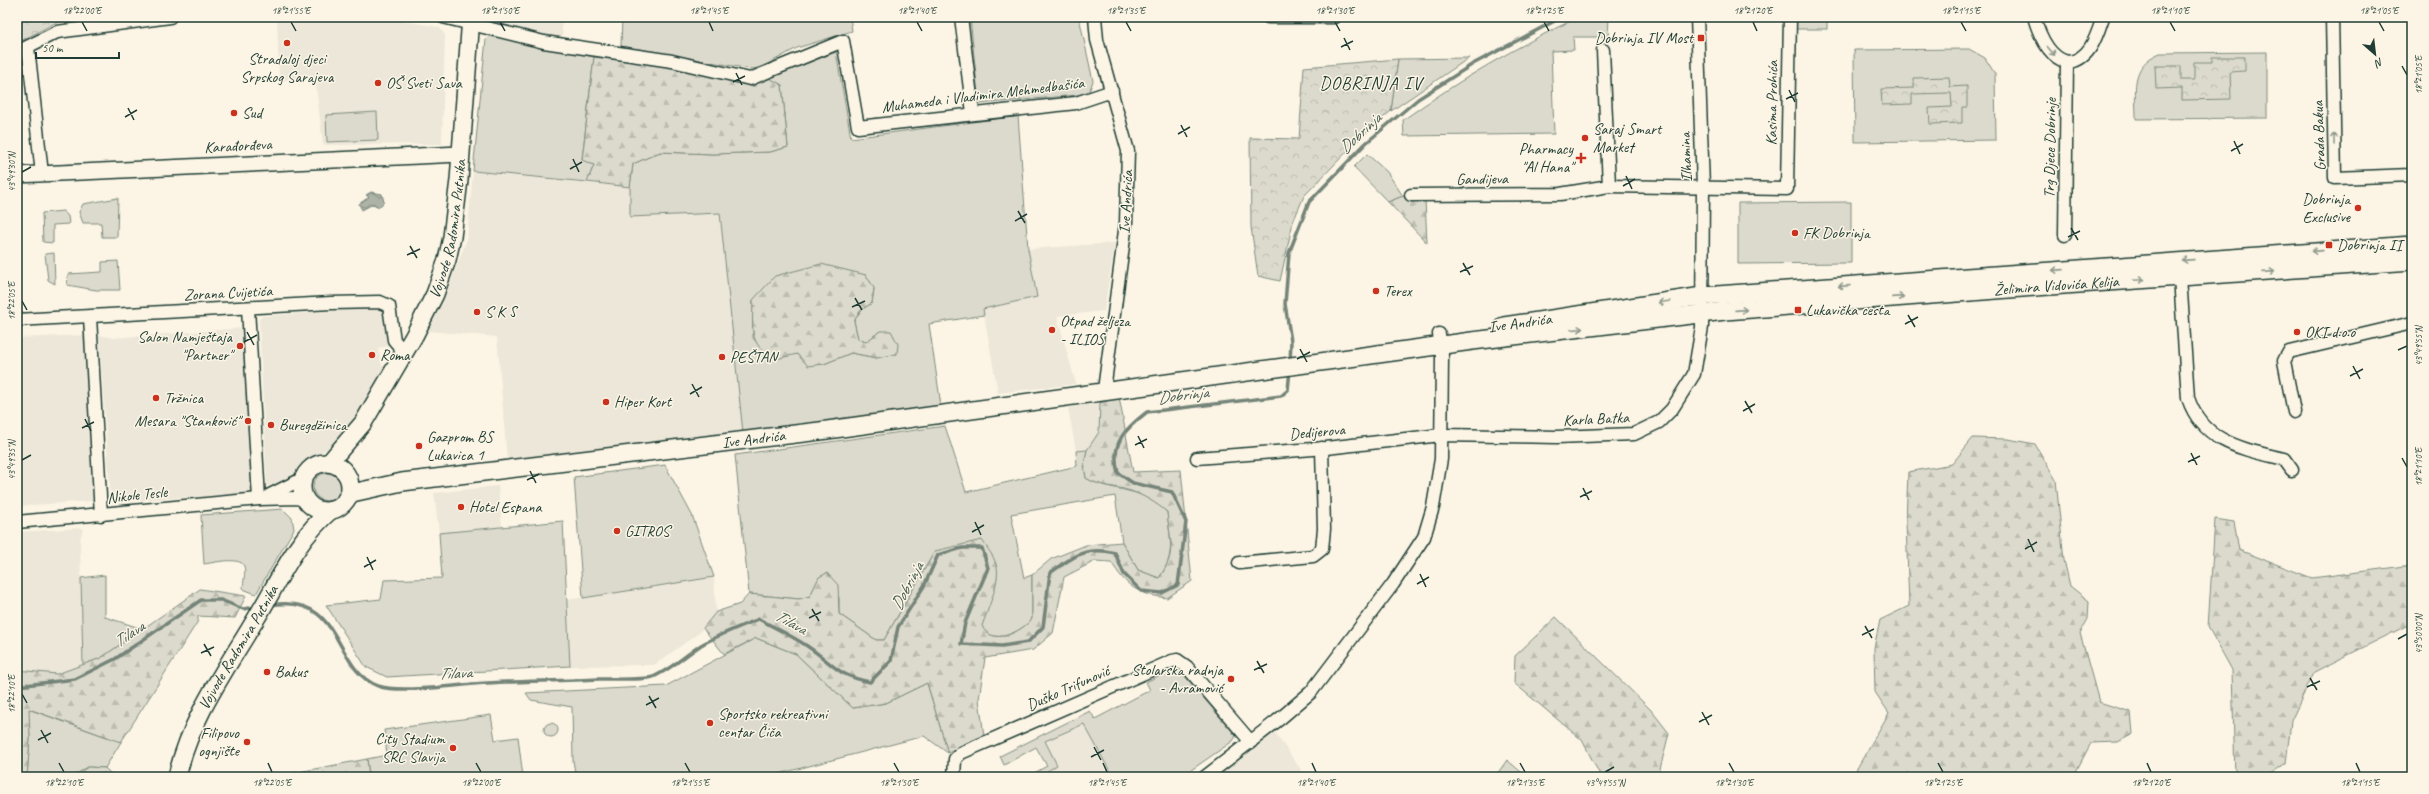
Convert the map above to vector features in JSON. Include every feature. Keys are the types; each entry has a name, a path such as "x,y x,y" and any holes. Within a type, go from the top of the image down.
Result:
{"main road":[{"name":"Vojvode Radomira Putnika","path":"346,474 350,453 363,423 423,320 447,260 452,237 471,20"},
{"name":"Želimira Vidovića Kelija","path":"1703,296 2412,245"},
{"name":"Želimira Vidovića Kelija","path":"1702,314 1984,290 2412,261"},
{"name":"Ive Andrića","path":"346,499 352,493 402,482 820,431 1104,390 1308,363 1703,296"},
{"name":"Ive Andrića","path":"1440,340 1702,314"},
{"name":"Vojvode Radomira Putnika","path":"329,463 363,423"},
{"path":"329,463 341,468 346,474 350,488 346,499 340,506 331,510 320,510 307,500 302,487 304,478 315,466 329,463"},
{"name":"Ive Andrića","path":"346,474 360,478 402,482"},
{"name":"Vojvode Radomira Putnika","path":"298,544 307,500"},
{"name":"Vojvode Radomira Putnika","path":"177,777 180,763 201,712 221,674 257,618 298,544 318,521 331,510"}],"street":[{"path":"42,174 22,50 57,32 170,17"},
{"path":"443,17 471,20"},
{"path":"960,17 973,113"},
{"name":"Ive Andrića","path":"1095,17 1097,40 1107,80 1125,137 1128,176 1125,234 1104,390"},
{"path":"1268,17 1334,17"},
{"name":"Ilhamina","path":"1697,17 1703,187 1703,296"},
{"name":"Kasima Prohića","path":"1787,189 1790,17"},
{"path":"2034,17 2046,45 2054,55 2067,62 2081,58 2086,54 2103,17"},
{"name":"Grada Bakua","path":"2332,17 2335,178 2412,175"},
{"name":"Muhameda i Vladimira Mehmedbašića","path":"471,20 544,42 672,61 750,79 843,41 858,127 973,113 1076,103 1112,92"},
{"path":"1603,50 1609,186"},
{"name":"Trg Djece Dobrinje","path":"2065,235 2067,62"},
{"name":"Karađorđeva","path":"17,174 460,154"},
{"name":"Gandijeva","path":"1411,195 1560,194 1609,186 1787,189"},
{"path":"2180,277 2188,398 2200,423 2210,433 2253,451 2284,459 2292,470"},
{"name":"Karla Batka","path":"1441,436 1557,437 1634,434 1646,429 1659,422 1672,409 1694,374 1703,296"},
{"name":"Zorana Cvijetića","path":"17,320 331,303 386,304 390,309 394,340 404,352"},
{"path":"248,308 259,499"},
{"path":"90,316 101,515"},
{"path":"2294,412 2284,361 2289,352 2412,323"},
{"path":"1205,777 1251,742 1311,692 1393,584 1424,537 1438,485 1441,436 1442,356 1440,340"},
{"name":"Dedijerova","path":"1197,458 1322,448 1441,436"},
{"path":"1239,563 1313,556 1322,549 1324,529 1322,448"},
{"name":"Nikole Tesle","path":"259,499 285,489 304,478"},
{"name":"Nikole Tesle","path":"17,522 259,499 296,498 307,500"},
{"name":"Duško Trifunović","path":"954,777 954,760 961,753 1172,661 1182,663 1187,667 1251,742"}],"shaded area":[{"name":"OŠ Sveti Sava","path":"277,17 385,18 439,27 445,35 442,144 323,145 316,86 308,79 279,80"},
{"path":"486,17 561,17 563,40 486,22"},
{"path":"473,171 630,187 631,217 720,213 743,433 507,460 497,337 428,331 448,289 467,239"},
{"path":"1115,243 1104,311 1057,316 1076,384 998,393 983,309 1037,297 1028,249"},
{"path":"382,307 386,312 389,346 378,348 382,366 388,366 363,409 347,433 333,446 304,461 294,474 282,483 267,486 259,319 263,316"},
{"path":"243,328 253,493 111,502 99,335 113,338"},
{"path":"85,335 93,501 17,506 17,338"},
{"path":"1100,403 1099,432 1087,450 1076,451 1068,408"},
{"path":"498,486 502,527 439,533 434,493"},
{"path":"83,528 80,540 83,665 57,674 17,670 17,532"},
{"path":"714,577 716,612 699,633 654,665 570,666 567,600"},
{"path":"1084,724 1236,736 1233,741 1181,777 1038,777 1057,765 1045,741"},
{"path":"1274,731 1306,777 1214,777"}],"green space":[{"path":"17,17 87,17 55,23 17,43"},
{"path":"622,17 850,17 852,31 797,48 760,68 750,69 621,46"},
{"path":"970,17 1079,17 1093,81 1089,92 1077,95 979,104"},
{"path":"1579,17 1609,17 1608,37 1573,37 1574,50 1551,51 1554,134 1404,136 1403,120 1424,105 1467,77 1511,52"},
{"path":"1794,17 1827,17 1827,29 1794,29"},
{"path":"490,35 594,57 582,159 594,165 587,182 473,171 486,39"},
{"path":"1969,49 1985,58 1995,74 1996,140 1855,142 1854,50"},
{"path":"836,52 851,138 1018,116 1028,249 1037,297 983,309 984,315 929,324 941,406 743,433 720,213 630,217 630,187 633,164 660,152 713,154 770,152 788,147 782,85 769,78","holes":["866,275 874,289 872,303 861,310 854,321 858,339 866,342 880,331 877,358 851,353 824,364 808,365 797,354 766,354 753,338 753,300"]},
{"path":"2267,52 2267,118 2136,119 2136,80 2143,65 2150,58 2160,53"},
{"path":"594,57 686,68 744,84 769,78 782,85 788,147 770,152 713,154 660,152 633,164 630,187 587,182 594,165 582,160"},
{"path":"2212,57 2245,57 2245,71 2230,72 2231,99 2182,100 2182,88 2156,89 2155,66 2181,66 2181,80 2194,80 2194,62 2212,62"},
{"path":"1469,58 1391,111 1398,59"},
{"path":"1398,59 1391,111 1363,135 1304,196 1293,222 1280,281 1258,276 1251,227 1250,138 1299,139 1304,67"},
{"path":"1949,77 1950,87 1967,86 1967,107 1962,107 1962,123 1930,124 1929,108 1952,107 1951,93 1912,94 1912,104 1882,105 1881,89 1914,88 1914,78"},
{"path":"377,112 378,140 327,142 326,115"},
{"path":"1367,154 1387,172 1403,196 1388,202 1354,167"},
{"path":"1403,196 1407,199 1425,199 1427,243 1388,202"},
{"path":"118,198 117,237 102,237 101,223 83,223 79,212 83,204"},
{"name":"FK Dobrinja","path":"1851,202 1851,263 1738,264 1738,203"},
{"path":"63,211 68,216 69,224 53,225 53,243 43,242 42,213"},
{"path":"54,253 55,284 48,280 45,254"},
{"path":"118,261 120,290 96,290 67,285 68,274 102,272 102,262"},
{"path":"821,264 866,275 874,288 872,303 861,310 854,321 858,339 866,342 880,331 891,331 898,344 897,354 877,358 851,353 824,364 808,366 797,354 776,359 760,348 754,335 753,300 775,276"},
{"path":"1119,397 1133,472 1181,470 1192,581 1167,598 1148,594 1134,588 1122,578 1111,562 1095,561 1064,577 1053,633 1033,650 985,658 979,699 984,736 948,753 927,683 886,703 853,708 796,654 756,638 724,654 703,628 716,612 740,604 749,594 799,599 810,596 819,577 827,573 838,585 839,614 876,640 884,640 935,551 982,540 993,556 997,568 997,581 995,589 982,626 992,636 1007,635 1021,629 1032,619 1032,575 1051,559 1086,545 1122,542 1138,570 1159,578 1168,562 1171,546 1167,512 1150,500 1136,493 1097,483 1086,478 1084,465 1087,450 1099,432 1100,403"},
{"path":"945,426 966,492 1077,466 1076,451 1087,450 1084,465 1086,478 1101,485 1134,492 1144,496 1167,512 1170,554 1168,562 1159,578 1138,570 1122,542 1115,496 1011,514 1024,578 1032,575 1032,619 1021,629 1006,635 992,636 986,632 981,626 991,599 935,551 884,640 876,640 839,614 839,597 819,578 810,596 799,599 749,594 735,455"},
{"path":"1973,438 2008,439 2035,444 2056,480 2064,560 2070,586 2089,601 2088,619 2080,633 2099,702 2131,712 2133,734 2118,742 2091,743 2073,777 1852,777 1889,713 1875,692 1874,648 1880,620 1909,606 1906,522 1908,472 1952,464"},
{"path":"665,465 692,515 714,577 583,598 574,477"},
{"path":"327,473 337,477 341,487 337,497 327,501 317,497 313,487 317,477"},
{"path":"283,509 292,518 294,529 256,594 243,589 245,568 241,563 232,561 204,564 201,515"},
{"path":"2215,519 2234,522 2239,550 2312,578 2412,565 2412,623 2314,672 2291,721 2286,763 2266,777 2235,777 2232,670 2208,627"},
{"path":"563,521 570,666 387,677 366,667 326,605 381,599 384,580 442,578 439,533"},
{"path":"105,575 105,617 143,629 101,658 83,665 81,578"},
{"path":"200,589 246,596 235,618 198,616 198,621 121,742 29,709 30,738 27,777 17,777 17,670 57,674 101,658"},
{"path":"1556,617 1651,710 1669,733 1658,777 1601,777 1582,740 1514,683 1515,656"},
{"path":"756,638 796,654 853,708 886,703 927,683 948,753 924,736 767,777 576,777 573,761 572,707 531,700 526,693 666,686"},
{"path":"1170,670 1183,674 1236,736 1233,741 1181,777 1113,777 1084,724 1045,741 1057,765 1038,777 1027,777 1047,766 1036,747 1004,765 1000,756 1090,711 1095,719 1150,690 1146,682"},
{"path":"28,709 121,742 105,768 88,767 72,777 27,777 30,738"},
{"name":"City Stadium SRC Slavija","path":"491,715 495,740 518,737 523,777 369,777 367,759 387,755 384,730"},
{"path":"551,723 556,725 558,730 556,735 551,737 546,735 544,730 546,725"},
{"path":"367,759 369,777 284,777 283,775"},
{"path":"1507,760 1527,777 1495,777"},
{"path":"88,767 105,768 114,777 72,777"}],"water":[{"path":"371,192 382,194 384,202 379,207 373,204 362,210 359,204 369,197 366,195"}],"waterway":[{"name":"Dobrinja","path":"1290,362 1291,341 1285,304 1289,253 1309,202 1366,143 1418,99 1473,64 1562,17"},
{"name":"Dobrinja","path":"271,605 295,604 312,610 325,621 352,664 363,677 378,686 388,688 416,689 501,682 648,678 666,670 708,641 759,619 807,646 849,676 870,682 891,661 898,627 924,586 938,555 962,548 982,548 988,568 965,623 961,644 1002,646 1028,642 1043,627 1050,573 1073,557 1088,552 1105,551 1115,553 1124,574 1141,591 1162,593 1178,585 1186,522 1172,492 1133,483 1118,473 1116,453 1121,438 1132,424 1147,412 1281,396 1288,390 1290,370"},
{"name":"Tilava","path":"17,686 75,679 115,659 201,600 221,600 243,609 257,607"}],"place":[{"name":"Dobrinja IV Most","path":"1701,38"},
{"name":"Stradaloj djeci Srpskog Sarajeva","path":"287,43"},
{"name":"OŠ Sveti Sava","path":"378,83"},
{"name":"Sud","path":"234,113"},
{"name":"Saraj Smart Market","path":"1585,138"},
{"name":"Pharmacy \"Al Hana\"","path":"1581,158"},
{"name":"Dobrinja Exclusive","path":"2358,208"},
{"name":"FK Dobrinja","path":"1795,233"},
{"name":"Dobrinja II","path":"2329,245"},
{"name":"Terex","path":"1376,291"},
{"name":"Lukavička cesta","path":"1798,310"},
{"name":"S K S","path":"477,312"},
{"name":"Otpad željeza - ILIOS","path":"1052,330"},
{"name":"OKI d.o.o","path":"2297,332"},
{"name":"Salon Namještaja \"Partner\"","path":"240,346"},
{"name":"Roma","path":"372,355"},
{"name":"PEŠTAN","path":"722,357"},
{"name":"Tržnica","path":"156,398"},
{"name":"Hiper Kort","path":"606,402"},
{"name":"Mesara \"Stanković\"","path":"248,421"},
{"name":"Buregdžinica","path":"271,425"},
{"name":"Gazprom BS Lukavica 1","path":"419,446"},
{"name":"Hotel Espana","path":"461,507"},
{"name":"GITROS","path":"617,531"},
{"name":"Bakus","path":"267,672"},
{"name":"Stolarska radnja - Avramović","path":"1231,679"},
{"name":"Sportsko rekreativni centar Čiča","path":"710,723"},
{"name":"Filipovo ognjište","path":"247,742"},
{"name":"City Stadium SRC Slavija","path":"453,748"}],"district":[{"name":"DOBRINJA IV","path":"1371,83"}]}
